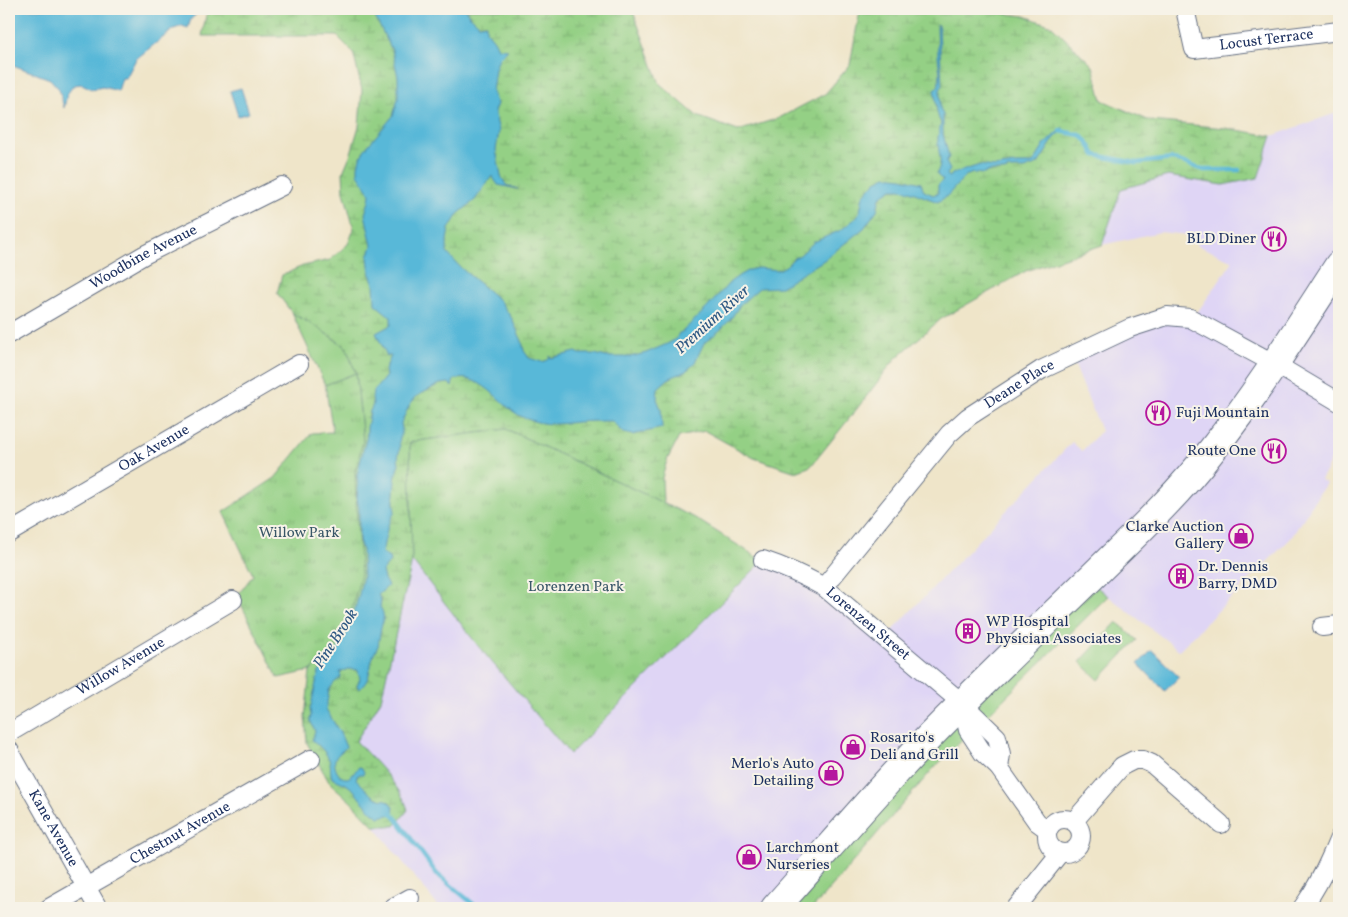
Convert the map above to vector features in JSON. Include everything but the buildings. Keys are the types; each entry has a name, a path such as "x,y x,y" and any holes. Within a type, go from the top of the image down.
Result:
{"main road":[{"path":"775,908 894,774 962,703 1146,524 1212,451 1275,364 1339,265"}],"street":[{"name":"Locust Terrace","path":"1185,9 1194,49 1339,31"},
{"name":"Woodbine Avenue","path":"9,334 144,255 282,186"},
{"name":"Deane Place","path":"824,587 949,434 968,416 1041,370 1130,328 1167,316 1190,318 1275,364 1339,402"},
{"name":"Oak Avenue","path":"9,533 299,364"},
{"name":"Lorenzen Street","path":"763,560 776,564 824,587 962,703"},
{"name":"Willow Avenue","path":"9,733 233,600"},
{"path":"1322,627 1339,625"},
{"path":"962,703 968,730 983,753 999,768 1037,822 1048,830"},
{"name":"Kane Avenue","path":"9,750 98,908"},
{"name":"Chestnut Avenue","path":"49,908 311,759"},
{"path":"1074,821 1122,766 1134,760 1143,760 1152,764 1221,824"},
{"path":"1066,818 1074,821 1080,828 1082,837 1080,843 1071,852 1060,853 1054,851 1046,838 1050,825 1058,819 1066,818"},
{"path":"1302,908 1323,874 1339,838"},
{"path":"1016,908 1060,853"},
{"path":"392,908 410,898"}],"shaded area":[{"path":"1339,112 1339,444 1321,480 1326,483 1291,538 1179,650 1087,580 768,908 438,908 374,826 395,826 356,741 381,700 412,561 479,647 763,561 807,579 883,640 1072,442 1082,451 1101,431 1072,358 1129,331 1194,317 1233,261 1197,245 1197,236 1160,232 1102,245 1121,189 1168,176 1223,185 1257,178 1272,136"}],"green space":[{"path":"216,9 632,9 660,84 697,116 738,131 779,118 825,94 850,65 861,9 981,9 984,11 1025,16 1052,26 1093,66 1102,100 1150,121 1225,128 1272,136 1258,178 1223,185 1168,176 1121,189 1102,245 1026,271 941,319 895,359 811,466 796,472 754,458 705,431 679,437 667,460 662,478 663,503 506,429 410,442 412,561 381,700 356,741 400,792 408,810 395,826 374,826 329,782 307,743 305,717 310,671 333,652 357,520 355,472 363,441 356,373 346,347 292,313 277,293 282,275 303,266 330,260 348,244 354,229 344,192 343,172 359,126 362,90 353,52 337,36 202,36 206,15"},
{"path":"292,313 346,347 356,373 325,385"},
{"name":"Willow Park","path":"356,373 363,441 355,472 361,574 350,617 333,652 310,671 278,678 237,596 253,575 223,512 275,478 312,433 333,432 325,385"},
{"name":"Lorenzen Park","path":"506,429 695,518 763,561 570,754 479,647 412,561 410,442"},
{"path":"1087,579 1108,596 932,770 813,908 785,908"},
{"path":"1117,622 1137,640 1099,680 1080,662"}],"water":[{"path":"9,9 202,9 191,19 188,28 182,26 174,29 136,59 126,78 122,78 118,91 103,87 92,89 82,84 74,85 67,94 64,108 59,89 50,79 13,65 9,50"},
{"path":"370,9 466,9 468,14 480,25 486,24 486,30 498,48 508,49 499,58 495,69 492,92 497,104 494,111 499,131 496,150 501,176 506,185 518,189 498,185 492,176 475,200 458,214 449,229 447,253 462,269 499,300 511,317 522,341 524,351 529,358 542,362 548,360 550,356 551,358 576,352 606,357 630,357 646,353 667,344 676,339 679,333 707,308 730,282 740,275 758,268 778,270 786,266 814,242 841,230 856,218 860,211 863,196 876,181 886,176 921,183 924,191 933,195 938,193 938,185 943,180 937,173 940,162 938,136 941,123 934,90 938,87 940,73 937,24 939,28 942,86 940,90 940,108 943,115 943,134 949,157 946,162 950,170 947,174 948,176 950,177 952,174 980,165 995,167 1034,162 1045,144 1063,127 1038,164 1024,169 989,171 984,174 973,173 965,176 947,196 938,202 900,189 892,189 880,197 877,210 864,228 824,260 781,287 759,288 740,305 730,320 719,331 704,343 694,364 686,371 668,379 658,388 657,399 661,409 662,428 632,435 623,433 612,421 540,423 519,415 484,386 466,379 455,379 452,387 449,383 440,384 417,396 410,404 401,423 399,464 394,487 395,511 388,525 382,553 389,558 390,562 382,571 388,586 378,595 381,600 380,607 383,617 378,646 373,656 368,678 363,686 359,689 357,685 360,679 358,670 349,669 340,672 341,677 329,690 326,709 346,747 335,759 339,774 347,778 359,767 362,768 363,774 357,776 356,779 373,796 387,800 394,807 393,814 379,817 372,812 354,790 332,778 330,762 327,756 312,740 315,731 310,720 310,710 319,672 333,658 347,633 358,599 363,576 362,550 359,540 357,475 367,435 370,411 373,405 373,392 386,376 385,370 391,356 387,356 376,333 391,325 391,317 375,304 374,284 370,274 368,257 372,246 365,214 370,194 358,174 358,166 365,149 393,116 398,99 398,77 392,50"},
{"path":"241,88 249,113 238,116 230,91"},
{"path":"1152,650 1179,677 1165,691 1138,664"}],"waterway":[{"name":"Premium River","path":"1060,131 1080,135 1087,141 1095,155 1136,163 1173,159 1204,170 1239,170"},
{"name":"Pine Brook","path":"388,812 393,814 437,874 478,908"}],"place":[{"name":"BLD Diner","path":"1274,239"},
{"name":"Fuji Mountain","path":"1158,413"},
{"name":"Route One","path":"1274,451"},
{"name":"Clarke Auction Gallery","path":"1241,536"},
{"name":"Dr. Dennis Barry, DMD","path":"1181,576"},
{"name":"WP Hospital Physician Associates","path":"968,631"},
{"name":"Rosarito's Deli and Grill","path":"853,747"},
{"name":"Merlo's Auto Detailing","path":"831,773"},
{"name":"Larchmont Nurseries","path":"749,857"}]}
